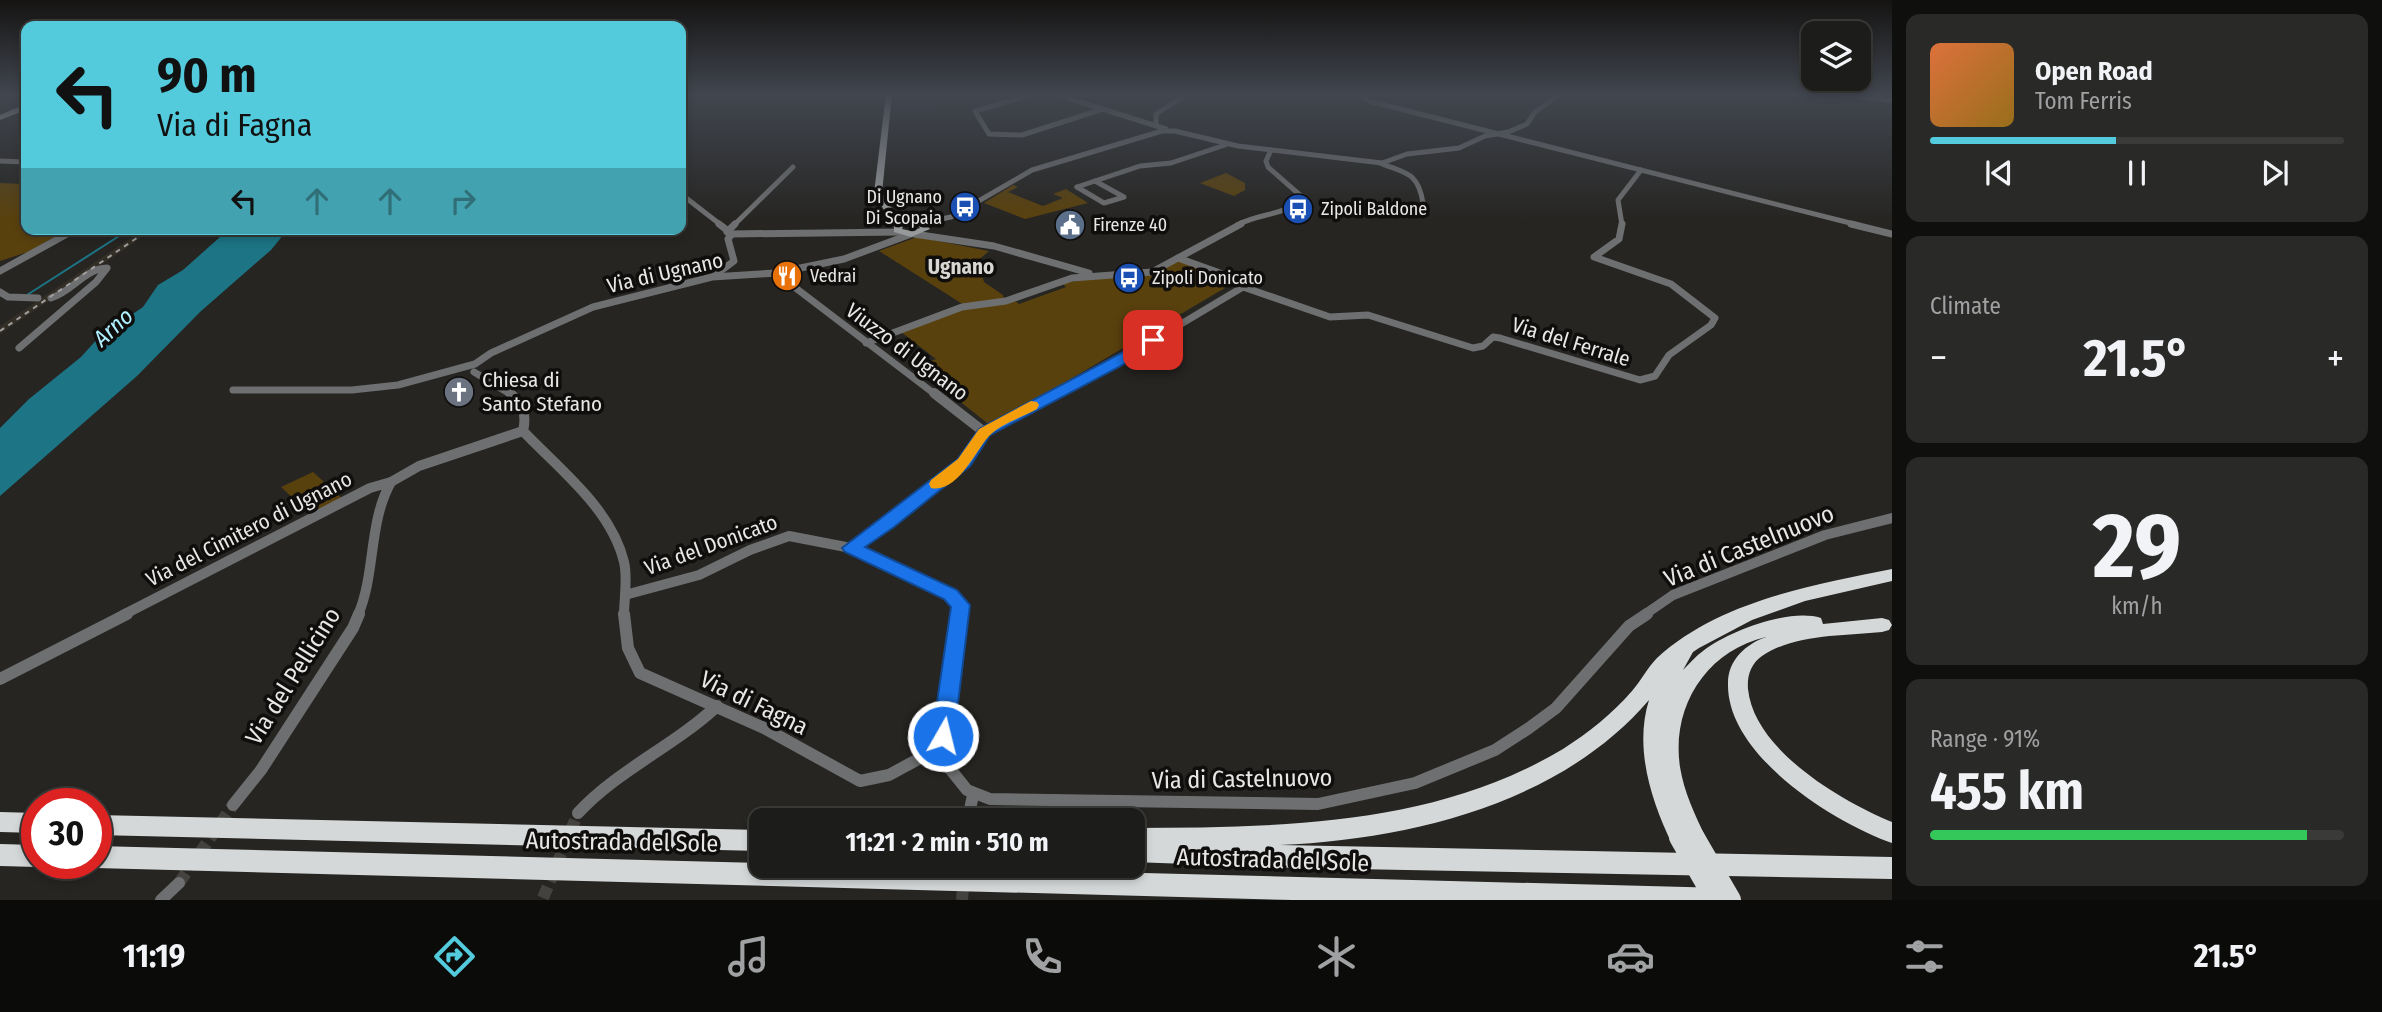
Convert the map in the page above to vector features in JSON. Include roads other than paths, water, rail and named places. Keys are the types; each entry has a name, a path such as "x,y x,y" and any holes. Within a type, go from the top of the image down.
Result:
{"highway":[{"path":"1145,838 1298,836 1370,828 1443,811 1510,787 1570,756 1614,724 1641,695 1665,662 1750,611 1826,588 1892,575"},
{"path":"1716,900 1687,838 1668,758 1667,734 1682,682 1714,653 1756,631 1803,623 1887,625"},
{"path":"1887,625 1797,635 1761,647 1742,663 1736,681 1746,719 1776,758 1804,783 1835,804 1892,833"},
{"path":"1686,648 1663,688 1657,707 1654,751 1665,802 1687,838 1732,900"},
{"path":"0,822 21,823"},
{"name":"Autostrada del Sole","path":"112,825 749,841"},
{"name":"Autostrada del Sole","path":"1145,852 1300,858 1892,868"},
{"path":"0,855 21,856"},
{"name":"Autostrada del Sole","path":"112,857 1732,900"}],"street":[{"path":"884,136 877,188 879,198 899,228 912,234"},
{"name":"Via di Ugnano","path":"474,368 492,353 593,307 712,277 776,273 845,259 957,214 1030,171 1149,136"},
{"path":"1194,136 1227,144 1380,163 1415,177 1420,186 1423,203"},
{"path":"1380,163 1407,154 1459,148 1485,136"},
{"path":"1503,136 1892,234"},
{"path":"1095,181 1124,197 1104,203 1077,187 1095,181 1140,166 1177,161 1227,144"},
{"path":"866,343 962,307 1004,302 1072,278 1142,274 1178,258 1251,218 1287,211 1300,203 1300,193 1268,167 1267,159 1271,150"},
{"path":"0,155 21,157"},
{"path":"0,160 21,160"},
{"path":"712,277 734,261 729,233 793,166"},
{"name":"Via del Ferrale","path":"1242,287 1330,317 1368,315 1473,348 1483,346 1493,337 1500,338 1630,379 1648,379 1655,376 1669,355 1711,325 1715,318 1671,284 1594,257 1619,239 1623,221 1618,200 1641,170"},
{"path":"686,198 729,233 884,231 899,228"},
{"path":"887,210 923,228 1063,264 1094,275"},
{"name":"Via di Ugnano","path":"899,228 923,228"},
{"path":"0,271 65,235"},
{"path":"0,263 22,258"},
{"path":"851,548 888,523 964,463 984,432 1114,364 1242,287 1234,278 1178,258"},
{"path":"1063,264 1072,278"},
{"path":"19,348 96,282 107,268 97,269 53,298"},
{"name":"Viuzzo di Ugnano","path":"776,273 984,432"},
{"path":"0,292 11,298 38,298"},
{"path":"233,390 352,390 398,385 460,369 464,373 474,368 522,403 527,417 523,431"},
{"name":"Via del Cimitero di Ugnano","path":"0,679 370,488 391,482 419,466 523,431"},
{"name":"Via di Fagna","path":"523,431 596,509 624,560 625,637 632,662 640,673 717,706 860,781 878,780 935,750"},
{"name":"Via del Pellicino","path":"233,805 261,770 353,628 362,605 385,489 391,482"},
{"name":"Via di Castelnuovo","path":"973,794 990,799 1318,804 1415,783 1495,750 1556,709 1629,626 1673,595 1825,535 1892,518"},
{"name":"Via del Donicato","path":"625,595 699,575 750,550 789,536 851,548"},
{"path":"851,548 950,594 961,605 943,736 935,750 960,783 973,794 970,808"},
{"path":"579,813 601,790 700,722 717,706"},
{"path":"161,900 179,883"}],"water":[{"path":"222,235 283,235 271,250 200,312 137,376 0,496 0,428 29,399 81,357 100,336 143,307 158,285 183,270"}],"waterway":[{"path":"27,295 121,235"}],"tunnel":[{"path":"179,883 233,805"},
{"path":"543,898 578,813"},
{"path":"962,900 964,878"}],"railway":[{"path":"0,331 141,235"}],"place":[{"name":"Di Ugnano Di Scopaia","path":"965,207"},
{"name":"Zipoli Baldone","path":"1298,209"},
{"name":"Firenze 40","path":"1070,225"},
{"name":"Vedrai","path":"787,276"},
{"name":"Zipoli Donicato","path":"1129,278"},
{"name":"Chiesa di Santo Stefano","path":"459,392"}],"district":[{"name":"Ugnano","path":"961,267"}],"water label":[{"name":"Arno","path":"113,327"}]}
